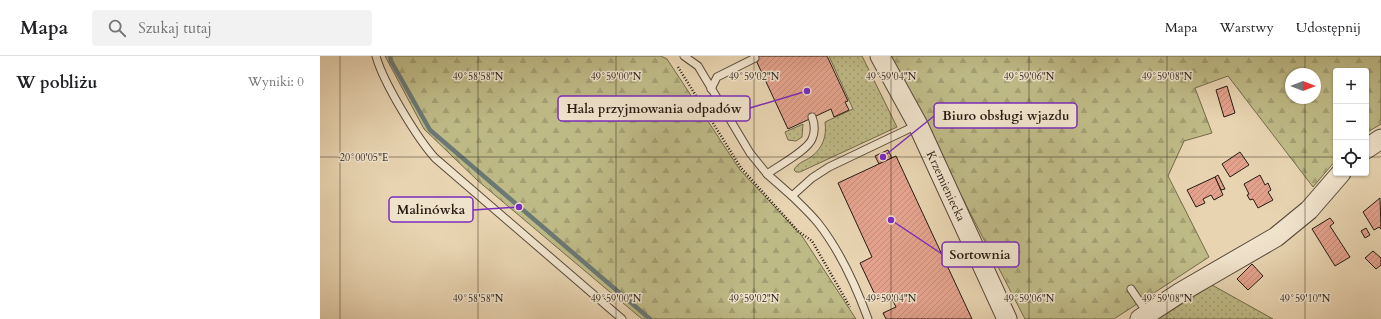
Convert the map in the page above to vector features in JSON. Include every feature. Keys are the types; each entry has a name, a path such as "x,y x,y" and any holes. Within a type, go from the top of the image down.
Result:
{"street":[{"name":"Krzemieniecka","path":"880,56 918,125 1007,319"},
{"path":"1369,147 1381,138"},
{"path":"1144,317 1181,292 1276,237 1309,210 1339,176"}],"lane":[{"path":"376,56 382,74 424,146 435,158 622,319"},
{"path":"684,56 698,66 750,153 768,174 818,223 858,291 868,319"},
{"path":"711,90 717,77 755,58"},
{"path":"768,174 806,147 812,139 814,130 812,118"},
{"path":"792,196 812,178 829,167 918,125"},
{"path":"1131,289 1144,317"}],"path":[{"path":"678,67 741,168 798,231 812,241 852,309"}],"green space":[{"path":"385,56 661,56 667,59 740,170 802,236 856,319 642,319 477,180 424,129"},
{"path":"829,56 862,56 897,127 800,172 796,172 794,170 801,162 811,157 819,150 825,137 825,122 853,109"},
{"path":"889,56 1381,56 1381,124 1369,131 1369,68 1333,68 1333,164 1313,187 1228,76 1195,88 1212,133 1184,141 1168,176 1209,257 1114,319 1025,319"},
{"path":"803,124 802,137 796,141 788,140 785,132"},
{"path":"1212,285 1273,319 1158,319"}],"building":[{"path":"754,56 827,56 848,101 845,102 849,110 834,117 831,109 788,129"},
{"path":"1227,86 1235,113 1224,117 1216,90"},
{"path":"888,150 892,158 879,164 875,156"},
{"path":"1240,152 1249,165 1230,177 1222,164"},
{"path":"896,156 972,319 886,319 883,313 896,307 889,293 877,299 860,263 872,257 838,183"},
{"path":"1218,175 1225,189 1221,190 1215,177"},
{"path":"1260,175 1265,185 1268,183 1271,190 1268,192 1273,200 1258,208 1253,199 1250,200 1247,195 1249,194 1244,184"},
{"path":"1215,177 1223,195 1214,200 1211,195 1203,199 1205,203 1196,207 1187,190"},
{"path":"1380,198 1381,229 1379,227 1374,230 1363,212"},
{"path":"1330,218 1334,223 1330,226 1350,257 1335,266 1312,229"},
{"path":"1366,228 1370,235 1365,238 1361,231"},
{"path":"1373,251 1381,258 1381,265 1376,269 1365,258"},
{"path":"1252,264 1263,276 1248,290 1237,279"}],"waterway":[{"path":"390,56 391,61 430,130 650,319"}],"place":[{"name":"Hala przyjmowania odpadów","path":"807,91"},
{"name":"Biuro obsługi wjazdu","path":"883,157"},
{"name":"Malinówka","path":"519,207"},
{"name":"Sortownia","path":"891,220"}]}
